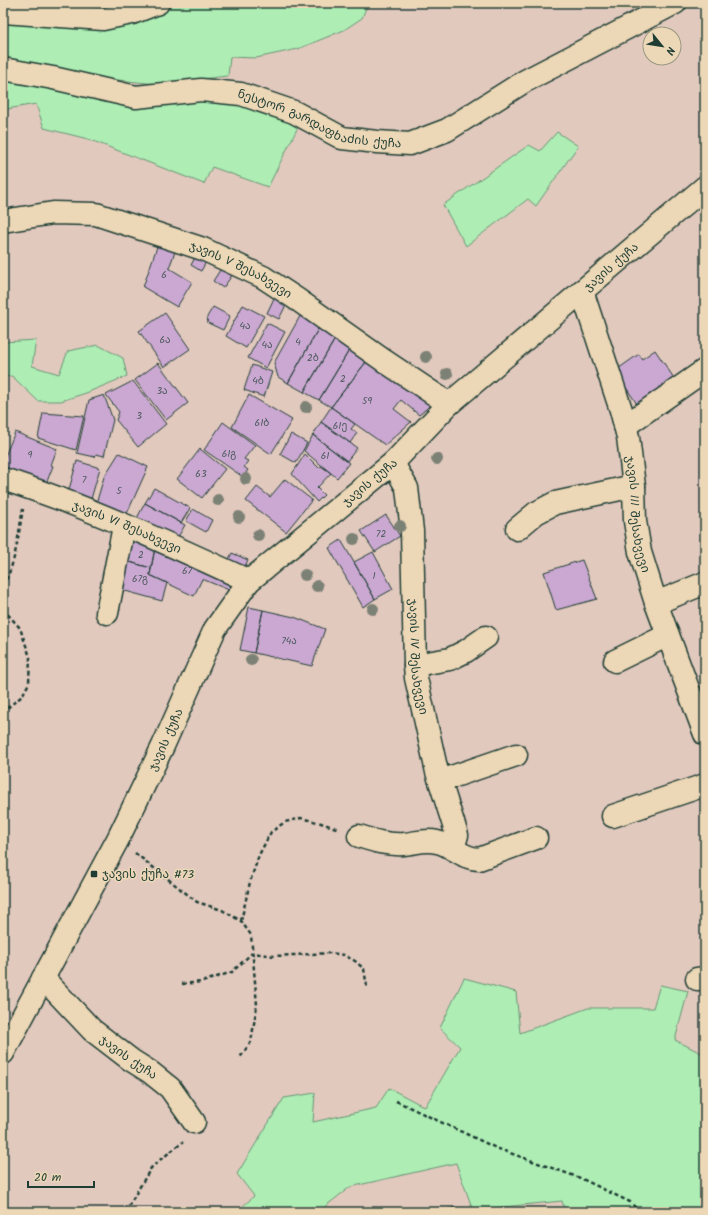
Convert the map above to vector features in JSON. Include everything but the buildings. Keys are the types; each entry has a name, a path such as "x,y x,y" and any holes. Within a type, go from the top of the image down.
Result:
{"street":[{"path":"3,12 103,19 132,14 158,3"},
{"name":"ნესტორ გარდაფხაძის ქუჩა","path":"3,69 53,78 136,97 201,90 241,94 294,112 342,138 410,144 447,130 525,81 675,3"},
{"name":"ჯავის ქუჩა","path":"3,1053 118,839 164,746 215,629 249,581 393,463 450,404 705,187"},
{"name":"ჯავის V შესახვევი","path":"3,221 53,213 96,214 203,249 263,277 383,360 450,404"},
{"name":"ჯავის III შესახვევი","path":"582,291 628,437 634,486 635,521 640,552 656,603 705,734"},
{"path":"625,426 705,370"},
{"name":"ჯავის IV შესახვევი","path":"393,463 407,488 412,532 416,678 440,781 457,835 453,849"},
{"name":"ჯავის VI შესახვევი","path":"3,479 45,493 168,544 249,581"},
{"path":"517,529 536,513 555,503 634,486"},
{"path":"107,613 124,526"},
{"path":"656,603 705,583"},
{"path":"615,660 668,635"},
{"path":"415,665 450,659 466,651 486,637"},
{"path":"440,781 516,755"},
{"path":"613,816 705,785"},
{"path":"359,836 380,843 404,844 427,840 439,842 471,859 479,859 536,838"},
{"name":"ჯავის ქუჩა","path":"43,978 92,1030 170,1088 194,1122"}],"path":[{"path":"3,586 10,574 14,561 27,487"},
{"path":"3,609 20,628 30,657 29,683 22,696 3,710"},
{"path":"241,921 250,882 259,855 271,832 285,822 301,818 321,822 359,836"},
{"path":"118,839 196,902 222,910 241,921 251,935 257,1005 251,1042 239,1059"},
{"path":"182,984 202,982 232,972 252,953"},
{"path":"252,953 275,956 330,954 344,955 355,961 364,969 367,987"},
{"path":"396,1101 496,1148 580,1178 630,1202 640,1212"},
{"path":"126,1212 151,1168 196,1132 197,1129 194,1122"}],"green space":[{"path":"175,3 368,3 362,18 344,30 298,49 256,58 230,57 228,76 156,84 99,78 3,61 3,22 152,12"},
{"path":"3,76 257,107 299,125 268,187 212,167 204,184 88,139 44,128 36,104 7,109 3,113"},
{"path":"557,132 578,146 536,206 528,199 466,246 443,205 529,145 540,151"},
{"path":"36,340 32,366 59,374 68,351 98,345 123,358 127,376 86,393 61,401 38,401 12,376 3,377 3,342"},
{"path":"464,978 516,992 520,1033 588,1008 653,1008 660,985 688,991 675,1040 705,1055 705,1212 565,1212 562,1201 473,1210 456,1163 350,1187 318,1212 237,1212 254,1196 237,1174 284,1098 315,1093 313,1122 376,1108 389,1088 425,1107 460,1047 440,1028"}],"place":[{"name":"ჯავის ქუჩა #73","path":"94,874"}]}
